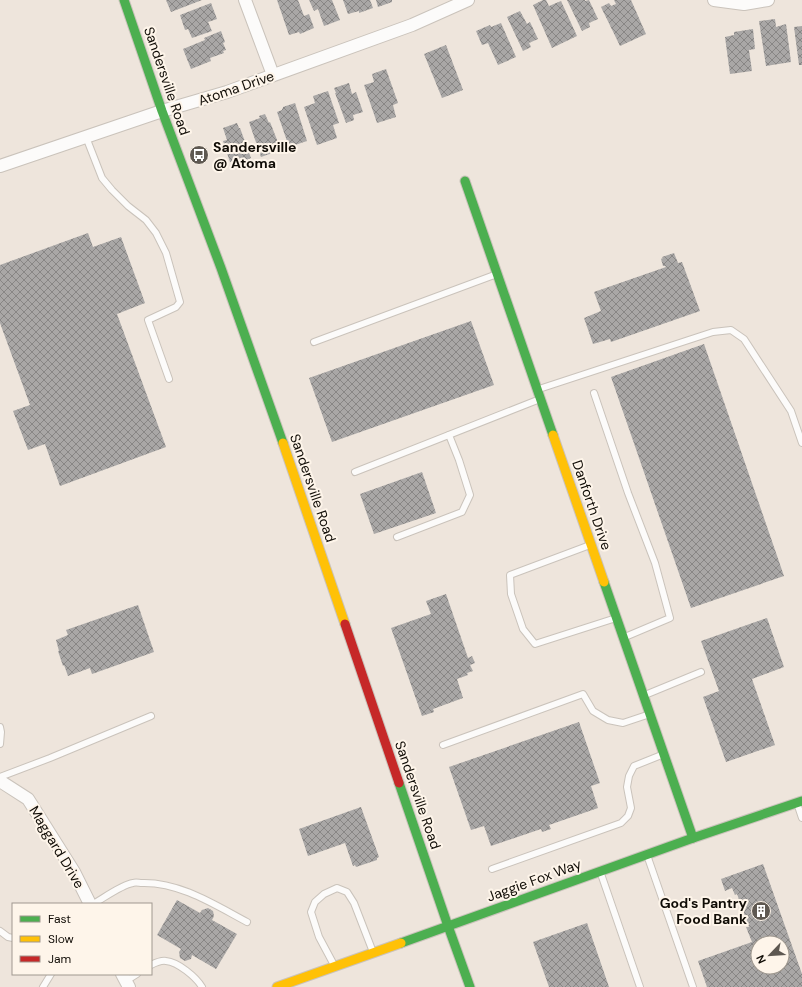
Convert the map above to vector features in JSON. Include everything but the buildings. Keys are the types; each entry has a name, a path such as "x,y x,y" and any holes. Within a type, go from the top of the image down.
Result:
{"street":[{"name":"Sandersville Road","path":"124,0 162,111 221,268 292,470 470,987"},
{"path":"245,0 273,75"},
{"name":"Atoma Drive","path":"0,166 162,111 227,92 412,25 447,4 468,0"},
{"path":"714,0 744,4 768,0"},
{"name":"Danforth Drive","path":"465,181 693,838"},
{"name":"Maggard Drive","path":"0,781 28,799 74,872 90,903"},
{"name":"Jaggie Fox Way","path":"280,987 334,966 647,854 799,802"}],"lane":[{"path":"86,137 102,178 128,206 146,220 156,233 166,253 180,302 176,307 148,320 169,379"},
{"path":"314,342 497,274"},
{"path":"537,390 713,332 731,330 744,338 791,410 802,443"},
{"path":"594,394 628,493 655,563 670,618 623,638"},
{"path":"355,472 540,399"},
{"path":"397,537 462,512 470,495 449,435"},
{"path":"591,544 510,575 511,594 522,629 535,644 616,618"},
{"path":"644,696 701,672"},
{"path":"443,745 583,694 593,711 608,720 623,723 650,714"},
{"path":"0,777 151,716"},
{"path":"0,727 0,744"},
{"path":"492,869 621,823 628,816 631,808 627,786 629,776 634,766 664,754"},
{"path":"799,802 802,818"},
{"path":"647,854 693,987"},
{"path":"600,871 640,987"},
{"path":"93,903 122,886 133,883 153,882 174,887 196,896 247,922"},
{"path":"334,966 319,937 311,912 316,902 324,894 337,888 347,892 354,903 373,953"},
{"path":"0,931 8,937 12,938"},
{"path":"152,965 164,960 174,963 190,974 202,987"},
{"path":"43,987 50,975"},
{"path":"126,981 135,975"}],"traffic: fast":[{"path":"124,0 162,111 221,268 283,443"},
{"path":"465,181 553,435"},
{"path":"604,582 693,838"},
{"path":"399,783 470,987"},
{"path":"401,943 693,838 802,801"}],"traffic: slow":[{"path":"553,435 604,582"},
{"path":"283,443 345,624"},
{"path":"277,987 401,943"}],"traffic: jam":[{"path":"345,624 399,783"}],"place":[{"name":"Sandersville @ Atoma","path":"199,155"},
{"name":"God's Pantry Food Bank","path":"761,911"}]}
